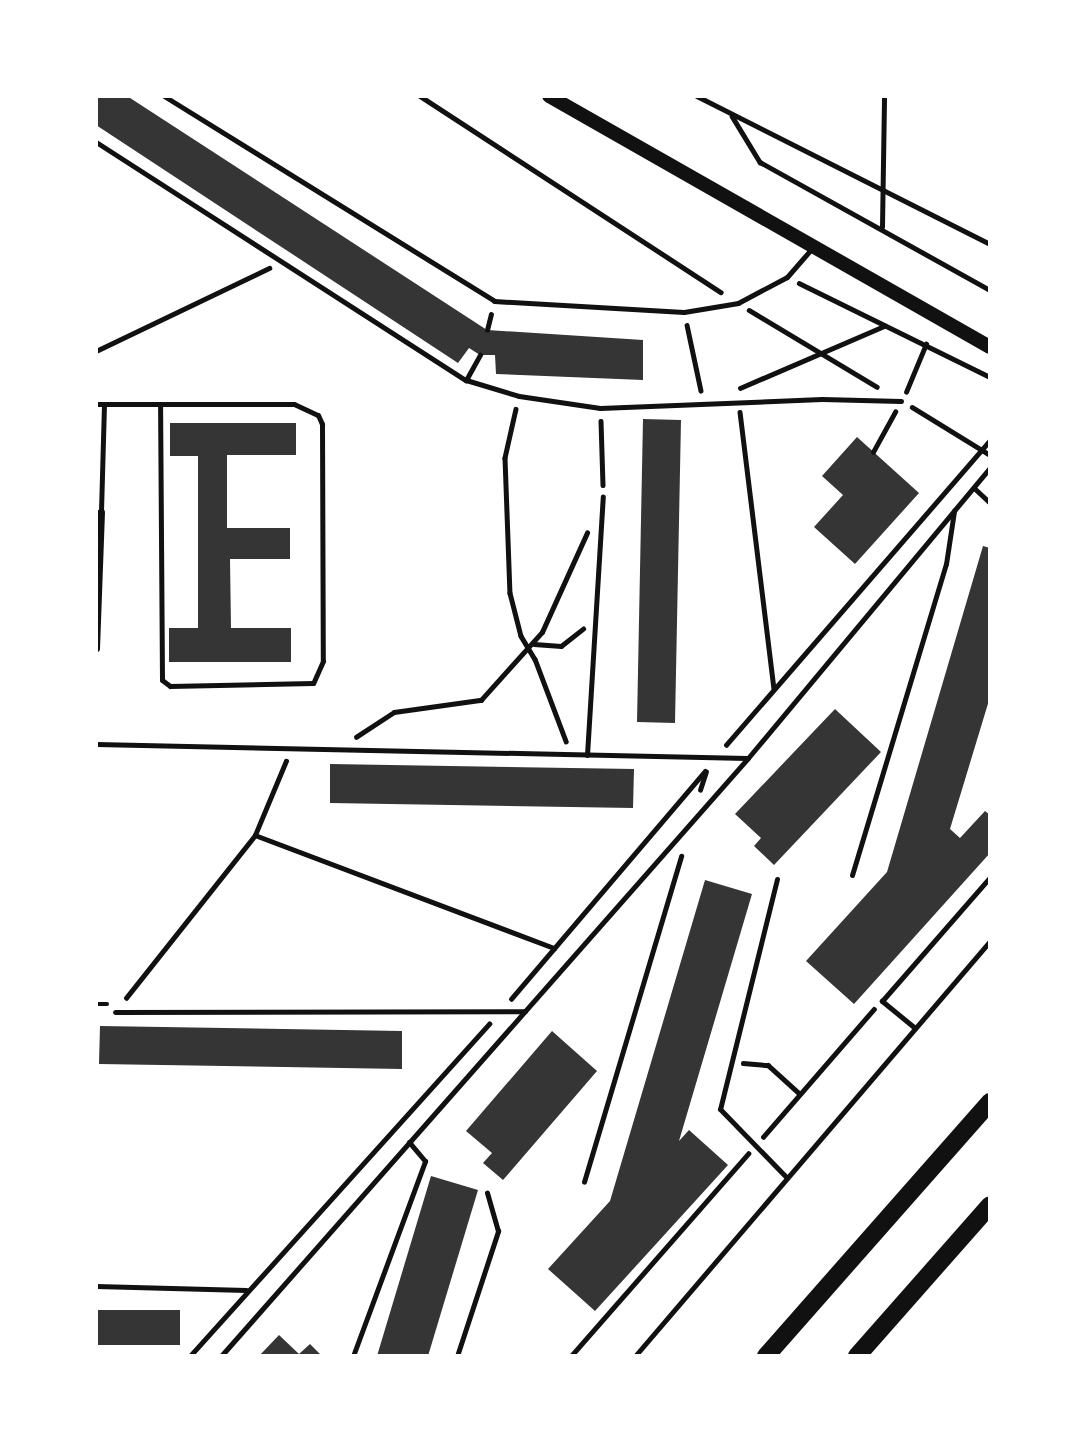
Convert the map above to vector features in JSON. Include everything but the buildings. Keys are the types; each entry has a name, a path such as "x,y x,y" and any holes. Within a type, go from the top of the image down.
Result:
{"main road":[{"path":"549,96 990,347"},
{"path":"766,1356 990,1102"},
{"path":"857,1356 990,1205"}],"street":[{"path":"96,648 99,512"}],"lane":[{"path":"163,96 494,301 684,312 738,303 787,277 812,247"},
{"path":"96,142 285,261 466,380 519,396 600,408 739,405 822,399 901,401"},
{"path":"466,380 480,355"},
{"path":"96,404 104,404 160,404 294,404 318,415 322,424 323,661 313,683 170,686 162,680 160,404"},
{"path":"99,512 104,404"},
{"path":"221,1356 748,758 990,468"},
{"path":"974,488 990,503"},
{"path":"587,755 603,496"},
{"path":"852,875 946,564 955,510"},
{"path":"96,744 748,758"},
{"path":"915,1028 882,1001 990,877"},
{"path":"777,879 720,1109 787,1178"},
{"path":"635,1356 990,941"},
{"path":"114,1012 525,1011"},
{"path":"353,1356 425,1161 409,1142"},
{"path":"457,1356 498,1230 487,1193"}],"path":[{"path":"420,96 738,303 990,455"},
{"path":"697,96 990,244"},
{"path":"881,227 884,96"},
{"path":"732,115 760,162 990,290"},
{"path":"96,351 285,261"},
{"path":"787,277 990,377"},
{"path":"684,312 703,405 817,352 884,326"},
{"path":"519,396 505,458 510,593 521,636 531,647 572,755"},
{"path":"739,405 774,689"},
{"path":"335,751 394,712 481,700 531,647 603,496 600,408"},
{"path":"716,758 990,440"},
{"path":"531,647 561,646 596,620"},
{"path":"121,1004 255,835 291,750"},
{"path":"190,1356 500,1011 707,768 584,1182"},
{"path":"255,835 554,948"},
{"path":"570,1356 882,1001"},
{"path":"732,1063 768,1065 800,1094"},
{"path":"96,1286 247,1290"}]}
